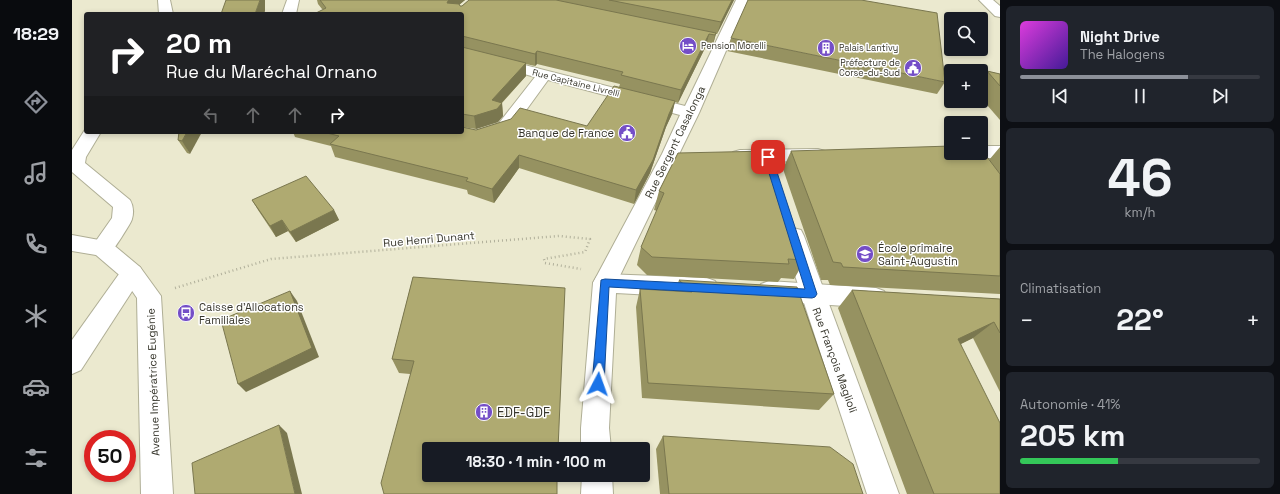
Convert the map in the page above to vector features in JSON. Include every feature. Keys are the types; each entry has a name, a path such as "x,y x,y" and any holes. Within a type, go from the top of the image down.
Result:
{"street":[{"path":"164,0 166,12"},
{"path":"290,12 293,0"},
{"name":"Rue Sergent Casalonga","path":"605,282 680,155 690,112 742,0"},
{"path":"985,0 1000,13"},
{"path":"708,38 723,41"},
{"name":"Rue Capitaine Livrelli","path":"464,54 690,112"},
{"path":"464,134 477,137 505,126 544,75"},
{"path":"72,244 102,248 122,219 123,205 75,165 77,158 91,134"},
{"path":"988,152 1000,152"},
{"path":"721,156 770,164 832,155"},
{"path":"972,160 981,172"},
{"name":"Rue François Maglioli","path":"787,218 812,294 883,494"},
{"name":"Avenue Impératrice Eugénie","path":"102,248 132,273 149,296 157,494"},
{"path":"72,362 132,273"},
{"path":"596,442 595,428 605,282 898,299"},
{"path":"597,482 597,494"}],"path":[{"name":"Rue Henri Dunant","path":"149,296 271,259 559,236 590,239 585,252 544,259 545,263 584,270 605,282"}],"building":[{"path":"226,0 260,0 256,12 222,12"},
{"path":"320,0 449,0 447,3 459,4 462,6 469,0 556,0 716,33 715,35 709,34 681,90 621,75 623,72 537,51 535,54 464,36 464,12 318,12 326,8"},
{"path":"609,0 732,0 721,22"},
{"name":"Palais Lantivy","path":"748,0 861,0 937,13 944,82 731,38"},
{"path":"464,48 526,63 492,100 502,103 497,109 474,116 464,114"},
{"path":"988,71 1000,74 1000,86 988,72"},
{"path":"614,86 675,101 653,160 636,190 519,155 492,189 466,181 468,178 330,144 339,136 331,134 464,134 464,127 476,130 511,119 520,108 587,126"},
{"path":"179,134 186,134 182,141 178,140"},
{"path":"944,146 944,160 988,160 988,158 1000,174 1000,276 843,267 841,263 833,262 791,151"},
{"path":"769,151 805,260 788,259 789,264 652,257 641,247 664,193 659,191 678,153"},
{"path":"306,176 334,210 290,232 282,220 270,226 252,200"},
{"name":"EDF-GDF","path":"413,277 565,288 558,442 422,442 422,482 557,482 557,494 384,494 381,483 414,361 392,359"},
{"path":"679,280 797,287 834,394 648,383 640,289 692,292"},
{"path":"852,290 1000,299 1000,333 994,322 958,339 1000,423 1000,494 934,494"},
{"path":"290,291 312,348 238,384 221,320"},
{"path":"279,425 295,494 195,494 192,463"},
{"path":"663,436 830,447 853,464 863,494 669,494"}],"place":[{"name":"Pension Morelli","path":"688,46"},
{"name":"Palais Lantivy","path":"826,48"},
{"name":"Préfecture de Corse-du-Sud","path":"913,68"},
{"name":"Banque de France","path":"627,133"},
{"name":"École primaire Saint-Augustin","path":"865,254"},
{"name":"Caisse d'Allocations Familiales","path":"186,313"},
{"name":"EDF-GDF","path":"484,412"}],"route":[{"path":"598,384 605,282 812,294 768,157"}]}
